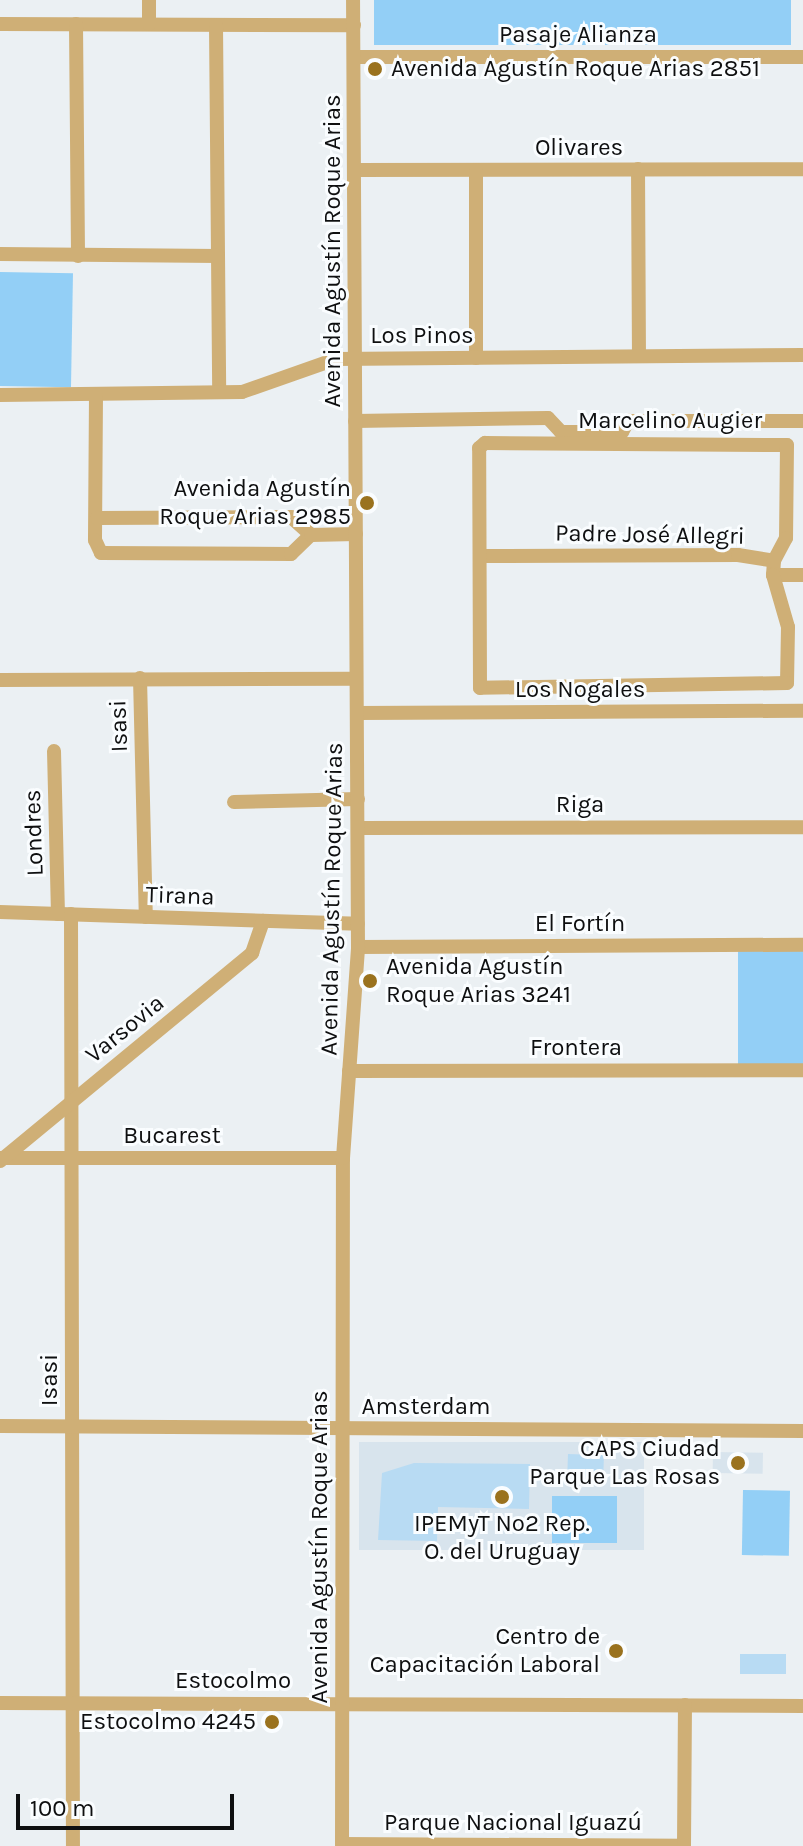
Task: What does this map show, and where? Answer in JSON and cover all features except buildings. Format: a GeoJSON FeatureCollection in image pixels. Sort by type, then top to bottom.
{"type":"FeatureCollection","features":[{"type":"Feature","properties":{"kind":"street"},"geometry":{"type":"LineString","coordinates":[[149,0],[149,24]]}},
{"type":"Feature","properties":{"kind":"street","name":"Avenida Agustín Roque Arias"},"geometry":{"type":"LineString","coordinates":[[342,1845],[343,1158],[358,947],[353,0]]}},
{"type":"Feature","properties":{"kind":"street"},"geometry":{"type":"LineString","coordinates":[[0,24],[354,25]]}},
{"type":"Feature","properties":{"kind":"street"},"geometry":{"type":"LineString","coordinates":[[76,24],[78,256]]}},
{"type":"Feature","properties":{"kind":"street"},"geometry":{"type":"LineString","coordinates":[[216,25],[219,392]]}},
{"type":"Feature","properties":{"kind":"street","name":"Pasaje Alianza"},"geometry":{"type":"LineString","coordinates":[[354,57],[803,57]]}},
{"type":"Feature","properties":{"kind":"street"},"geometry":{"type":"LineString","coordinates":[[638,169],[639,356]]}},
{"type":"Feature","properties":{"kind":"street","name":"Olivares"},"geometry":{"type":"LineString","coordinates":[[354,170],[803,169]]}},
{"type":"Feature","properties":{"kind":"street"},"geometry":{"type":"LineString","coordinates":[[476,170],[476,358]]}},
{"type":"Feature","properties":{"kind":"street"},"geometry":{"type":"LineString","coordinates":[[0,254],[218,256]]}},
{"type":"Feature","properties":{"kind":"street","name":"Los Pinos"},"geometry":{"type":"LineString","coordinates":[[0,395],[255,389],[321,363],[355,359],[803,355]]}},
{"type":"Feature","properties":{"kind":"street"},"geometry":{"type":"LineString","coordinates":[[96,395],[96,548],[109,556],[291,554],[311,535],[356,534]]}},
{"type":"Feature","properties":{"kind":"street"},"geometry":{"type":"LineString","coordinates":[[355,421],[548,418],[561,432],[622,432],[628,421],[803,421]]}},
{"type":"Feature","properties":{"kind":"street","name":"Marcelino Augier"},"geometry":{"type":"LineString","coordinates":[[480,556],[481,444],[787,445],[786,538],[773,568]]}},
{"type":"Feature","properties":{"kind":"street"},"geometry":{"type":"LineString","coordinates":[[97,518],[291,517],[311,535]]}},
{"type":"Feature","properties":{"kind":"street","name":"Padre José Allegri"},"geometry":{"type":"LineString","coordinates":[[480,556],[738,555],[803,575]]}},
{"type":"Feature","properties":{"kind":"street"},"geometry":{"type":"LineString","coordinates":[[480,556],[477,683],[484,690],[787,683],[788,627],[773,568]]}},
{"type":"Feature","properties":{"kind":"street","name":"Isasi"},"geometry":{"type":"LineString","coordinates":[[140,678],[146,917]]}},
{"type":"Feature","properties":{"kind":"street"},"geometry":{"type":"LineString","coordinates":[[0,680],[356,679]]}},
{"type":"Feature","properties":{"kind":"street","name":"Los Nogales"},"geometry":{"type":"LineString","coordinates":[[358,713],[803,711]]}},
{"type":"Feature","properties":{"kind":"street","name":"Londres"},"geometry":{"type":"LineString","coordinates":[[54,751],[65,914]]}},
{"type":"Feature","properties":{"kind":"street"},"geometry":{"type":"LineString","coordinates":[[234,802],[358,799]]}},
{"type":"Feature","properties":{"kind":"street","name":"Riga"},"geometry":{"type":"LineString","coordinates":[[358,828],[803,827]]}},
{"type":"Feature","properties":{"kind":"street","name":"Tirana"},"geometry":{"type":"LineString","coordinates":[[0,912],[358,924]]}},
{"type":"Feature","properties":{"kind":"street","name":"Isasi"},"geometry":{"type":"LineString","coordinates":[[65,914],[71,1102],[73,1846]]}},
{"type":"Feature","properties":{"kind":"street","name":"Varsovia"},"geometry":{"type":"LineString","coordinates":[[1,1159],[252,953],[263,921]]}},
{"type":"Feature","properties":{"kind":"street","name":"El Fortín"},"geometry":{"type":"LineString","coordinates":[[358,947],[803,945]]}},
{"type":"Feature","properties":{"kind":"street","name":"Frontera"},"geometry":{"type":"LineString","coordinates":[[349,1071],[803,1070]]}},
{"type":"Feature","properties":{"kind":"street","name":"Bucarest"},"geometry":{"type":"LineString","coordinates":[[1,1159],[343,1158]]}},
{"type":"Feature","properties":{"kind":"street","name":"Amsterdam"},"geometry":{"type":"LineString","coordinates":[[0,1426],[803,1431]]}},
{"type":"Feature","properties":{"kind":"street","name":"Estocolmo"},"geometry":{"type":"LineString","coordinates":[[0,1703],[803,1706]]}},
{"type":"Feature","properties":{"kind":"street"},"geometry":{"type":"LineString","coordinates":[[684,1846],[685,1705]]}},
{"type":"Feature","properties":{"kind":"street","name":"Parque Nacional Iguazú"},"geometry":{"type":"LineString","coordinates":[[342,1845],[684,1846]]}},
{"type":"Feature","properties":{"kind":"shaded area"},"geometry":{"type":"Polygon","coordinates":[[[374,0],[791,0],[791,45],[374,45],[374,0]]]}},
{"type":"Feature","properties":{"kind":"shaded area"},"geometry":{"type":"Polygon","coordinates":[[[0,272],[73,273],[71,387],[0,386],[0,272]]]}},
{"type":"Feature","properties":{"kind":"shaded area"},"geometry":{"type":"Polygon","coordinates":[[[738,951],[803,951],[803,1064],[738,1064],[738,951]]]}},
{"type":"Feature","properties":{"kind":"shaded area","name":"IPEMyT Nº2 Rep. O. del Uruguay"},"geometry":{"type":"Polygon","coordinates":[[[359,1442],[644,1442],[644,1550],[359,1550],[359,1442]]]}},
{"type":"Feature","properties":{"kind":"shaded area","name":"CAPS Ciudad Parque Las Rosas"},"geometry":{"type":"Polygon","coordinates":[[[713,1452],[763,1453],[763,1474],[713,1473],[713,1452]]]}},
{"type":"Feature","properties":{"kind":"shaded area"},"geometry":{"type":"Polygon","coordinates":[[[743,1490],[790,1491],[789,1556],[742,1555],[743,1490]]]}},
{"type":"Feature","properties":{"kind":"shaded area"},"geometry":{"type":"Polygon","coordinates":[[[552,1496],[617,1496],[617,1543],[552,1543],[552,1496]]]}},
{"type":"Feature","properties":{"kind":"place","name":"Avenida Agustín Roque Arias 2851"},"geometry":{"type":"Point","coordinates":[375,69]}},
{"type":"Feature","properties":{"kind":"place","name":"Avenida Agustín Roque Arias 2985"},"geometry":{"type":"Point","coordinates":[367,503]}},
{"type":"Feature","properties":{"kind":"place","name":"Avenida Agustín Roque Arias 3241"},"geometry":{"type":"Point","coordinates":[370,981]}},
{"type":"Feature","properties":{"kind":"place","name":"CAPS Ciudad Parque Las Rosas"},"geometry":{"type":"Point","coordinates":[738,1463]}},
{"type":"Feature","properties":{"kind":"place","name":"IPEMyT Nº2 Rep. O. del Uruguay"},"geometry":{"type":"Point","coordinates":[502,1497]}},
{"type":"Feature","properties":{"kind":"place","name":"Centro de Capacitación Laboral"},"geometry":{"type":"Point","coordinates":[616,1651]}},
{"type":"Feature","properties":{"kind":"place","name":"Estocolmo 4245"},"geometry":{"type":"Point","coordinates":[272,1722]}}]}
